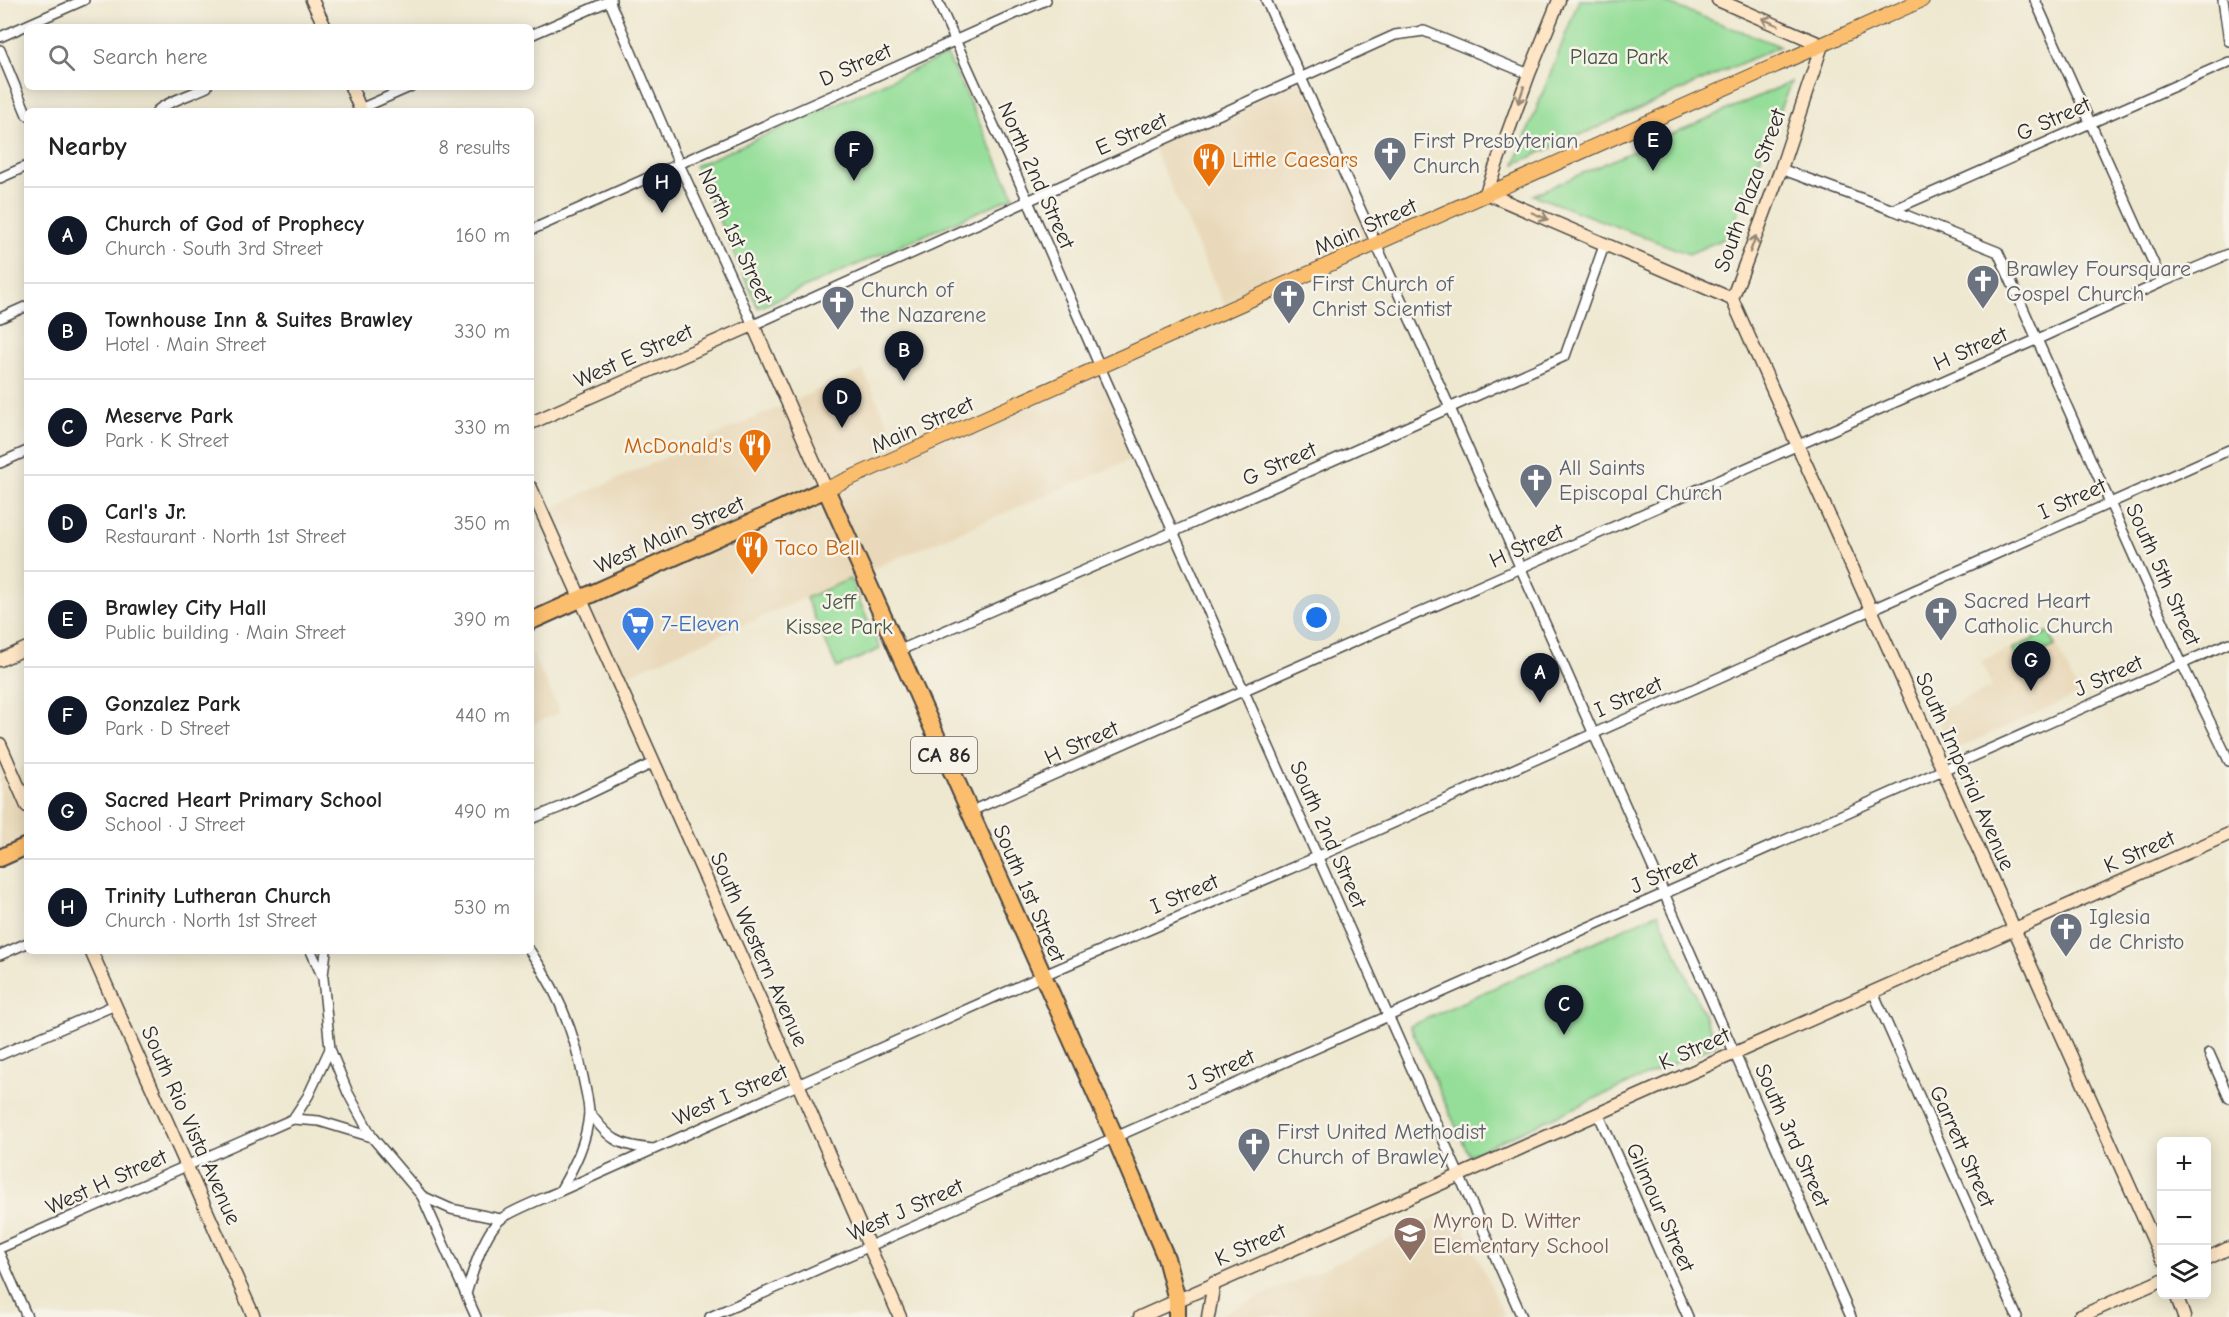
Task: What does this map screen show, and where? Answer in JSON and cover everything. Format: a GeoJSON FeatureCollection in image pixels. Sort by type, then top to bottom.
{"type":"FeatureCollection","features":[{"type":"Feature","properties":{"kind":"highway","name":"West Main Street"},"geometry":{"type":"LineString","coordinates":[[534,620],[826,489]]}},
{"type":"Feature","properties":{"kind":"highway","name":"South 1st Street"},"geometry":{"type":"LineString","coordinates":[[826,489],[1115,1137],[1166,1258],[1177,1300]]}},
{"type":"Feature","properties":{"kind":"highway"},"geometry":{"type":"LineString","coordinates":[[0,858],[24,847]]}},
{"type":"Feature","properties":{"kind":"highway","name":"CA 86"},"geometry":{"type":"LineString","coordinates":[[1177,1300],[1178,1317]]}},
{"type":"Feature","properties":{"kind":"main road","name":"Main Street"},"geometry":{"type":"LineString","coordinates":[[826,489],[1922,0]]}},
{"type":"Feature","properties":{"kind":"street"},"geometry":{"type":"LineString","coordinates":[[30,24],[84,0]]}},
{"type":"Feature","properties":{"kind":"street"},"geometry":{"type":"LineString","coordinates":[[312,0],[324,24]]}},
{"type":"Feature","properties":{"kind":"street"},"geometry":{"type":"LineString","coordinates":[[534,34],[610,0]]}},
{"type":"Feature","properties":{"kind":"street","name":"North 1st Street"},"geometry":{"type":"LineString","coordinates":[[610,0],[679,164],[826,489]]}},
{"type":"Feature","properties":{"kind":"street","name":"North 2nd Street"},"geometry":{"type":"LineString","coordinates":[[938,0],[1100,367]]}},
{"type":"Feature","properties":{"kind":"street","name":"D Street"},"geometry":{"type":"LineString","coordinates":[[534,229],[1046,0]]}},
{"type":"Feature","properties":{"kind":"street","name":"South 3rd Street"},"geometry":{"type":"LineString","coordinates":[[1266,0],[1450,408],[1851,1317]]}},
{"type":"Feature","properties":{"kind":"street"},"geometry":{"type":"LineString","coordinates":[[1718,0],[1822,45]]}},
{"type":"Feature","properties":{"kind":"street"},"geometry":{"type":"LineString","coordinates":[[2035,0],[2162,282]]}},
{"type":"Feature","properties":{"kind":"street"},"geometry":{"type":"LineString","coordinates":[[2223,0],[2229,41]]}},
{"type":"Feature","properties":{"kind":"street"},"geometry":{"type":"LineString","coordinates":[[1486,193],[1529,74],[1559,1]]}},
{"type":"Feature","properties":{"kind":"street"},"geometry":{"type":"LineString","coordinates":[[0,37],[24,26]]}},
{"type":"Feature","properties":{"kind":"street","name":"E Street"},"geometry":{"type":"LineString","coordinates":[[753,325],[1395,35],[1424,32],[1529,74]]}},
{"type":"Feature","properties":{"kind":"street","name":"South Plaza Street"},"geometry":{"type":"LineString","coordinates":[[1486,193],[1732,299],[1781,169],[1822,45]]}},
{"type":"Feature","properties":{"kind":"street"},"geometry":{"type":"LineString","coordinates":[[0,50],[24,108]]}},
{"type":"Feature","properties":{"kind":"street","name":"G Street"},"geometry":{"type":"LineString","coordinates":[[1893,210],[2229,62]]}},
{"type":"Feature","properties":{"kind":"street"},"geometry":{"type":"LineString","coordinates":[[160,108],[200,90]]}},
{"type":"Feature","properties":{"kind":"street"},"geometry":{"type":"LineString","coordinates":[[352,90],[360,108]]}},
{"type":"Feature","properties":{"kind":"street"},"geometry":{"type":"LineString","coordinates":[[365,108],[404,90]]}},
{"type":"Feature","properties":{"kind":"street"},"geometry":{"type":"LineString","coordinates":[[0,178],[24,167]]}},
{"type":"Feature","properties":{"kind":"street","name":"South 5th Street"},"geometry":{"type":"LineString","coordinates":[[1781,169],[1998,252],[2182,664],[2229,761]]}},
{"type":"Feature","properties":{"kind":"street","name":"G Street"},"geometry":{"type":"LineString","coordinates":[[898,651],[1173,532],[1565,356],[1605,243]]}},
{"type":"Feature","properties":{"kind":"street","name":"H Street"},"geometry":{"type":"LineString","coordinates":[[969,812],[2229,254]]}},
{"type":"Feature","properties":{"kind":"street","name":"South Imperial Avenue"},"geometry":{"type":"LineString","coordinates":[[1732,299],[2157,1248]]}},
{"type":"Feature","properties":{"kind":"street"},"geometry":{"type":"LineString","coordinates":[[0,318],[24,307]]}},
{"type":"Feature","properties":{"kind":"street","name":"West E Street"},"geometry":{"type":"LineString","coordinates":[[534,422],[753,325]]}},
{"type":"Feature","properties":{"kind":"street","name":"South 2nd Street"},"geometry":{"type":"LineString","coordinates":[[1100,367],[1522,1317]]}},
{"type":"Feature","properties":{"kind":"street","name":"I Street"},"geometry":{"type":"LineString","coordinates":[[1042,976],[1317,857],[2229,450]]}},
{"type":"Feature","properties":{"kind":"street"},"geometry":{"type":"LineString","coordinates":[[0,463],[24,452]]}},
{"type":"Feature","properties":{"kind":"street","name":"South Western Avenue"},"geometry":{"type":"LineString","coordinates":[[534,495],[900,1317]]}},
{"type":"Feature","properties":{"kind":"street","name":"J Street"},"geometry":{"type":"LineString","coordinates":[[1115,1137],[2229,643]]}},
{"type":"Feature","properties":{"kind":"street"},"geometry":{"type":"LineString","coordinates":[[0,660],[24,649]]}},
{"type":"Feature","properties":{"kind":"street"},"geometry":{"type":"LineString","coordinates":[[0,744],[24,799]]}},
{"type":"Feature","properties":{"kind":"street"},"geometry":{"type":"LineString","coordinates":[[534,818],[653,763]]}},
{"type":"Feature","properties":{"kind":"street","name":"K Street"},"geometry":{"type":"LineString","coordinates":[[1140,1317],[2229,834]]}},
{"type":"Feature","properties":{"kind":"street"},"geometry":{"type":"LineString","coordinates":[[0,956],[24,944]]}},
{"type":"Feature","properties":{"kind":"street","name":"South Rio Vista Avenue"},"geometry":{"type":"LineString","coordinates":[[92,954],[255,1317]]}},
{"type":"Feature","properties":{"kind":"street"},"geometry":{"type":"LineString","coordinates":[[312,954],[323,978]]}},
{"type":"Feature","properties":{"kind":"street"},"geometry":{"type":"LineString","coordinates":[[326,954],[323,978],[330,1049],[348,1093],[372,1137],[422,1196],[476,1317]]}},
{"type":"Feature","properties":{"kind":"street"},"geometry":{"type":"LineString","coordinates":[[532,954],[560,1000],[575,1041],[589,1112],[585,1137],[574,1167],[560,1191]]}},
{"type":"Feature","properties":{"kind":"street","name":"West I Street"},"geometry":{"type":"LineString","coordinates":[[500,1220],[560,1191],[1042,976]]}},
{"type":"Feature","properties":{"kind":"street","name":"Garrett Street"},"geometry":{"type":"LineString","coordinates":[[1873,992],[2017,1317]]}},
{"type":"Feature","properties":{"kind":"street"},"geometry":{"type":"LineString","coordinates":[[0,1055],[115,1005]]}},
{"type":"Feature","properties":{"kind":"street"},"geometry":{"type":"LineString","coordinates":[[293,1119],[308,1096],[330,1049]]}},
{"type":"Feature","properties":{"kind":"street"},"geometry":{"type":"LineString","coordinates":[[2209,1053],[2229,1098]]}},
{"type":"Feature","properties":{"kind":"street"},"geometry":{"type":"LineString","coordinates":[[589,1112],[605,1134],[630,1147],[654,1149]]}},
{"type":"Feature","properties":{"kind":"street","name":"Gilmour Street"},"geometry":{"type":"LineString","coordinates":[[1598,1113],[1688,1317]]}},
{"type":"Feature","properties":{"kind":"street","name":"West H Street"},"geometry":{"type":"LineString","coordinates":[[0,1248],[293,1119],[319,1121],[372,1137]]}},
{"type":"Feature","properties":{"kind":"street","name":"West J Street"},"geometry":{"type":"LineString","coordinates":[[710,1317],[1115,1137]]}},
{"type":"Feature","properties":{"kind":"street"},"geometry":{"type":"LineString","coordinates":[[422,1196],[451,1209],[500,1220],[486,1240],[474,1266],[466,1294]]}},
{"type":"Feature","properties":{"kind":"street"},"geometry":{"type":"LineString","coordinates":[[2211,1257],[2229,1248]]}},
{"type":"Feature","properties":{"kind":"street"},"geometry":{"type":"LineString","coordinates":[[0,1255],[27,1317]]}},
{"type":"Feature","properties":{"kind":"street"},"geometry":{"type":"LineString","coordinates":[[2079,1317],[2157,1282]]}},
{"type":"Feature","properties":{"kind":"street"},"geometry":{"type":"LineString","coordinates":[[1208,1317],[1214,1283]]}},
{"type":"Feature","properties":{"kind":"street"},"geometry":{"type":"LineString","coordinates":[[2178,1299],[2184,1317]]}},
{"type":"Feature","properties":{"kind":"street","name":"South 1st Street"},"geometry":{"type":"LineString","coordinates":[[1177,1300],[1187,1317]]}},
{"type":"Feature","properties":{"kind":"shaded area"},"geometry":{"type":"Polygon","coordinates":[[[1302,78],[1376,244],[1227,311],[1152,145],[1302,78]]]}},
{"type":"Feature","properties":{"kind":"shaded area"},"geometry":{"type":"Polygon","coordinates":[[[1100,367],[1139,456],[616,680],[580,599],[534,620],[534,516],[863,370],[903,455],[1100,367]]]}},
{"type":"Feature","properties":{"kind":"shaded area"},"geometry":{"type":"Polygon","coordinates":[[[2050,630],[2079,694],[1952,751],[1935,713],[1992,687],[1981,661],[2050,630]]]}},
{"type":"Feature","properties":{"kind":"shaded area"},"geometry":{"type":"Polygon","coordinates":[[[534,657],[560,712],[534,724],[534,657]]]}},
{"type":"Feature","properties":{"kind":"shaded area"},"geometry":{"type":"Polygon","coordinates":[[[0,745],[13,773],[24,768],[24,848],[0,859],[0,745]]]}},
{"type":"Feature","properties":{"kind":"shaded area","name":"Myron D. Witter Elementary School"},"geometry":{"type":"Polygon","coordinates":[[[1456,1209],[1505,1317],[1220,1317],[1222,1314],[1456,1209]]]}},
{"type":"Feature","properties":{"kind":"green space","name":"Plaza Park"},"geometry":{"type":"Polygon","coordinates":[[[1579,0],[1658,0],[1780,46],[1515,164],[1579,0]]]}},
{"type":"Feature","properties":{"kind":"green space"},"geometry":{"type":"Polygon","coordinates":[[[947,55],[1014,196],[758,308],[695,166],[947,55]]]}},
{"type":"Feature","properties":{"kind":"green space","name":"Plaza Park"},"geometry":{"type":"Polygon","coordinates":[[[1791,82],[1728,237],[1689,254],[1533,195],[1791,82]]]}},
{"type":"Feature","properties":{"kind":"green space","name":"Jeff Kissee Park"},"geometry":{"type":"Polygon","coordinates":[[[850,579],[880,649],[837,668],[806,598],[850,579]]]}},
{"type":"Feature","properties":{"kind":"green space"},"geometry":{"type":"Polygon","coordinates":[[[2049,632],[2055,646],[2018,662],[2012,649],[2049,632]]]}},
{"type":"Feature","properties":{"kind":"green space"},"geometry":{"type":"Polygon","coordinates":[[[1658,913],[1717,1044],[1469,1155],[1410,1026],[1658,913]]]}},
{"type":"Feature","properties":{"kind":"place","name":"Brawley City Hall"},"geometry":{"type":"Point","coordinates":[1653,171]}},
{"type":"Feature","properties":{"kind":"place","name":"Gonzalez Park"},"geometry":{"type":"Point","coordinates":[854,181]}},
{"type":"Feature","properties":{"kind":"place","name":"First Presbyterian Church"},"geometry":{"type":"Point","coordinates":[1390,182]}},
{"type":"Feature","properties":{"kind":"place","name":"Little Caesars"},"geometry":{"type":"Point","coordinates":[1209,188]}},
{"type":"Feature","properties":{"kind":"place","name":"Trinity Lutheran Church"},"geometry":{"type":"Point","coordinates":[662,213]}},
{"type":"Feature","properties":{"kind":"place","name":"Brawley Foursquare Gospel Church"},"geometry":{"type":"Point","coordinates":[1983,310]}},
{"type":"Feature","properties":{"kind":"place","name":"First Church of Christ Scientist"},"geometry":{"type":"Point","coordinates":[1289,325]}},
{"type":"Feature","properties":{"kind":"place","name":"Church of the Nazarene"},"geometry":{"type":"Point","coordinates":[838,331]}},
{"type":"Feature","properties":{"kind":"place","name":"Townhouse Inn & Suites Brawley"},"geometry":{"type":"Point","coordinates":[904,381]}},
{"type":"Feature","properties":{"kind":"place","name":"Carl's Jr."},"geometry":{"type":"Point","coordinates":[842,428]}},
{"type":"Feature","properties":{"kind":"place","name":"McDonald's"},"geometry":{"type":"Point","coordinates":[755,474]}},
{"type":"Feature","properties":{"kind":"place","name":"All Saints Episcopal Church"},"geometry":{"type":"Point","coordinates":[1536,509]}},
{"type":"Feature","properties":{"kind":"place","name":"Taco Bell"},"geometry":{"type":"Point","coordinates":[752,576]}},
{"type":"Feature","properties":{"kind":"place","name":"Sacred Heart Catholic Church"},"geometry":{"type":"Point","coordinates":[1941,642]}},
{"type":"Feature","properties":{"kind":"place","name":"7-Eleven"},"geometry":{"type":"Point","coordinates":[638,652]}},
{"type":"Feature","properties":{"kind":"place","name":"Sacred Heart Primary School"},"geometry":{"type":"Point","coordinates":[2031,691]}},
{"type":"Feature","properties":{"kind":"place","name":"Church of God of Prophecy"},"geometry":{"type":"Point","coordinates":[1540,703]}},
{"type":"Feature","properties":{"kind":"place","name":"Iglesia de Christo"},"geometry":{"type":"Point","coordinates":[2066,958]}},
{"type":"Feature","properties":{"kind":"place","name":"Meserve Park"},"geometry":{"type":"Point","coordinates":[1564,1035]}},
{"type":"Feature","properties":{"kind":"place","name":"First United Methodist Church of Brawley"},"geometry":{"type":"Point","coordinates":[1254,1173]}},
{"type":"Feature","properties":{"kind":"place","name":"Myron D. Witter Elementary School"},"geometry":{"type":"Point","coordinates":[1410,1262]}}]}
